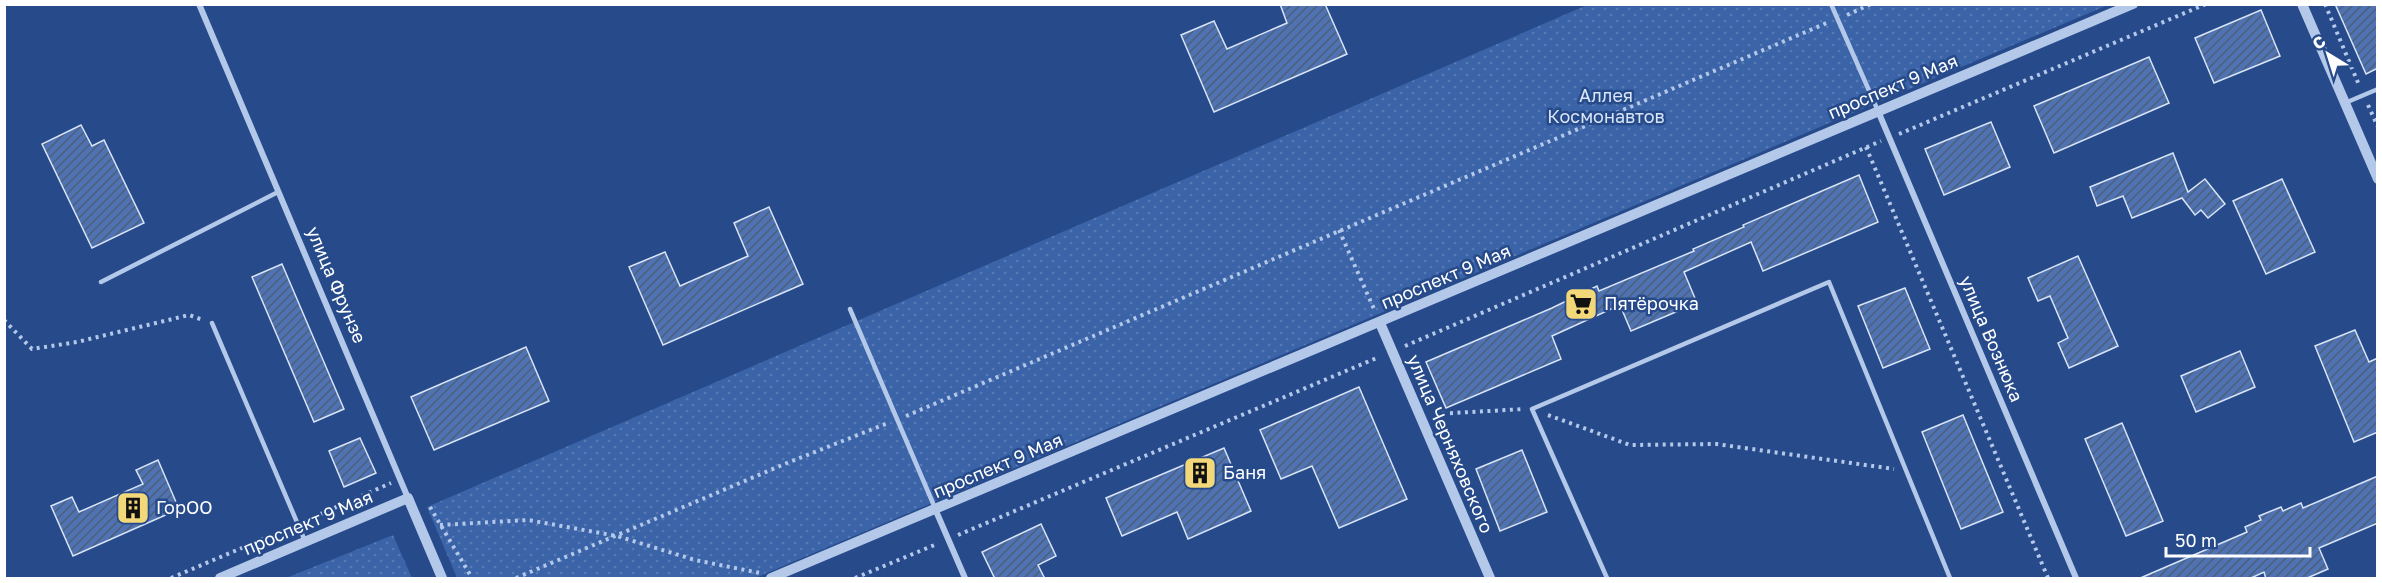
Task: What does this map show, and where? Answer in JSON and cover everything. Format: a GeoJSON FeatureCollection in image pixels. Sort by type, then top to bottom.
{"type":"FeatureCollection","features":[{"type":"Feature","properties":{"kind":"street","name":"улица Фрунзе"},"geometry":{"type":"LineString","coordinates":[[199,4],[442,579]]}},
{"type":"Feature","properties":{"kind":"street","name":"проспект 9 Мая"},"geometry":{"type":"LineString","coordinates":[[773,578],[2133,4]]}},
{"type":"Feature","properties":{"kind":"street"},"geometry":{"type":"LineString","coordinates":[[2302,4],[2378,179]]}},
{"type":"Feature","properties":{"kind":"street","name":"улица Вознюка"},"geometry":{"type":"LineString","coordinates":[[1878,111],[2076,579]]}},
{"type":"Feature","properties":{"kind":"street","name":"улица Черняховского"},"geometry":{"type":"LineString","coordinates":[[1380,323],[1490,579]]}},
{"type":"Feature","properties":{"kind":"street","name":"проспект 9 Мая"},"geometry":{"type":"LineString","coordinates":[[220,579],[408,498]]}},
{"type":"Feature","properties":{"kind":"street"},"geometry":{"type":"LineString","coordinates":[[936,510],[965,579]]}},
{"type":"Feature","properties":{"kind":"lane"},"geometry":{"type":"LineString","coordinates":[[1832,4],[1878,111]]}},
{"type":"Feature","properties":{"kind":"lane"},"geometry":{"type":"LineString","coordinates":[[2344,103],[2378,89]]}},
{"type":"Feature","properties":{"kind":"lane"},"geometry":{"type":"LineString","coordinates":[[101,282],[278,192]]}},
{"type":"Feature","properties":{"kind":"lane"},"geometry":{"type":"LineString","coordinates":[[1607,579],[1532,409],[1829,282],[1950,579]]}},
{"type":"Feature","properties":{"kind":"lane"},"geometry":{"type":"LineString","coordinates":[[850,309],[936,510]]}},
{"type":"Feature","properties":{"kind":"lane"},"geometry":{"type":"LineString","coordinates":[[212,323],[306,542]]}},
{"type":"Feature","properties":{"kind":"path"},"geometry":{"type":"LineString","coordinates":[[516,579],[787,463],[898,420],[1871,4]]}},
{"type":"Feature","properties":{"kind":"path"},"geometry":{"type":"LineString","coordinates":[[855,579],[1393,352],[1866,147],[2206,4]]}},
{"type":"Feature","properties":{"kind":"path"},"geometry":{"type":"LineString","coordinates":[[2325,4],[2378,127]]}},
{"type":"Feature","properties":{"kind":"path"},"geometry":{"type":"LineString","coordinates":[[1866,147],[2048,579]]}},
{"type":"Feature","properties":{"kind":"path"},"geometry":{"type":"LineString","coordinates":[[1339,230],[1380,323]]}},
{"type":"Feature","properties":{"kind":"path"},"geometry":{"type":"LineString","coordinates":[[4,320],[32,349],[77,342],[189,315],[212,323]]}},
{"type":"Feature","properties":{"kind":"path"},"geometry":{"type":"LineString","coordinates":[[1420,415],[1532,409],[1630,445],[1716,444],[1906,471]]}},
{"type":"Feature","properties":{"kind":"path"},"geometry":{"type":"LineString","coordinates":[[428,505],[472,579]]}},
{"type":"Feature","properties":{"kind":"path"},"geometry":{"type":"LineString","coordinates":[[440,525],[528,520],[617,536],[695,560],[773,578]]}},
{"type":"Feature","properties":{"kind":"green space","name":"Аллея Космонавтов"},"geometry":{"type":"Polygon","coordinates":[[[1587,5],[2108,5],[755,578],[457,578],[427,507],[1587,5]]]}},
{"type":"Feature","properties":{"kind":"green space"},"geometry":{"type":"Polygon","coordinates":[[[393,535],[412,578],[286,578],[393,535]]]}},
{"type":"Feature","properties":{"kind":"building"},"geometry":{"type":"Polygon","coordinates":[[[1280,4],[1325,4],[1347,54],[1214,112],[1181,35],[1214,21],[1227,49],[1287,23],[1280,4]]]}},
{"type":"Feature","properties":{"kind":"building"},"geometry":{"type":"Polygon","coordinates":[[[2335,4],[2378,4],[2378,68],[2366,74],[2335,4]]]}},
{"type":"Feature","properties":{"kind":"building"},"geometry":{"type":"Polygon","coordinates":[[[2261,10],[2280,56],[2214,83],[2195,38],[2261,10]]]}},
{"type":"Feature","properties":{"kind":"building"},"geometry":{"type":"Polygon","coordinates":[[[2149,57],[2169,103],[2054,153],[2034,106],[2149,57]]]}},
{"type":"Feature","properties":{"kind":"building"},"geometry":{"type":"Polygon","coordinates":[[[1991,122],[2010,167],[1944,195],[1925,149],[1991,122]]]}},
{"type":"Feature","properties":{"kind":"building"},"geometry":{"type":"Polygon","coordinates":[[[81,125],[92,146],[104,140],[144,223],[92,248],[42,144],[81,125]]]}},
{"type":"Feature","properties":{"kind":"building"},"geometry":{"type":"Polygon","coordinates":[[[2173,153],[2188,192],[2205,179],[2225,204],[2208,218],[2201,210],[2195,215],[2182,198],[2132,218],[2123,196],[2097,206],[2090,187],[2173,153]]]}},
{"type":"Feature","properties":{"kind":"building"},"geometry":{"type":"Polygon","coordinates":[[[1859,175],[1878,222],[1763,271],[1751,242],[1684,272],[1697,303],[1631,331],[1620,305],[1552,336],[1561,359],[1446,408],[1426,362],[1552,308],[1597,286],[1599,291],[1694,251],[1693,249],[1744,227],[1743,225],[1859,175]]]}},
{"type":"Feature","properties":{"kind":"building"},"geometry":{"type":"Polygon","coordinates":[[[2282,179],[2315,252],[2266,274],[2233,201],[2282,179]]]}},
{"type":"Feature","properties":{"kind":"building"},"geometry":{"type":"Polygon","coordinates":[[[769,207],[803,284],[663,345],[629,267],[665,252],[680,286],[748,256],[734,223],[769,207]]]}},
{"type":"Feature","properties":{"kind":"building"},"geometry":{"type":"Polygon","coordinates":[[[2078,256],[2118,346],[2069,368],[2058,343],[2068,338],[2050,296],[2038,301],[2028,278],[2078,256]]]}},
{"type":"Feature","properties":{"kind":"building"},"geometry":{"type":"Polygon","coordinates":[[[282,264],[344,409],[314,422],[252,277],[282,264]]]}},
{"type":"Feature","properties":{"kind":"building"},"geometry":{"type":"Polygon","coordinates":[[[1905,288],[1930,349],[1883,368],[1858,306],[1905,288]]]}},
{"type":"Feature","properties":{"kind":"building"},"geometry":{"type":"Polygon","coordinates":[[[2355,330],[2369,362],[2378,358],[2378,432],[2354,442],[2315,346],[2355,330]]]}},
{"type":"Feature","properties":{"kind":"building"},"geometry":{"type":"Polygon","coordinates":[[[526,347],[549,401],[434,450],[411,397],[526,347]]]}},
{"type":"Feature","properties":{"kind":"building"},"geometry":{"type":"Polygon","coordinates":[[[2240,351],[2255,387],[2196,412],[2181,376],[2240,351]]]}},
{"type":"Feature","properties":{"kind":"building"},"geometry":{"type":"Polygon","coordinates":[[[1359,387],[1407,499],[1339,528],[1312,466],[1281,479],[1260,430],[1359,387]]]}},
{"type":"Feature","properties":{"kind":"building"},"geometry":{"type":"Polygon","coordinates":[[[1963,415],[2003,512],[1961,529],[1922,432],[1963,415]]]}},
{"type":"Feature","properties":{"kind":"building"},"geometry":{"type":"Polygon","coordinates":[[[2122,423],[2163,521],[2126,536],[2085,439],[2122,423]]]}},
{"type":"Feature","properties":{"kind":"building"},"geometry":{"type":"Polygon","coordinates":[[[360,438],[376,473],[344,487],[329,451],[360,438]]]}},
{"type":"Feature","properties":{"kind":"building","name":"Баня"},"geometry":{"type":"Polygon","coordinates":[[[1224,448],[1251,511],[1188,539],[1177,512],[1122,536],[1106,498],[1224,448]]]}},
{"type":"Feature","properties":{"kind":"building"},"geometry":{"type":"Polygon","coordinates":[[[1522,450],[1547,512],[1500,531],[1476,469],[1522,450]]]}},
{"type":"Feature","properties":{"kind":"building","name":"ГорОО"},"geometry":{"type":"Polygon","coordinates":[[[158,460],[179,509],[73,556],[51,506],[72,497],[79,512],[143,484],[136,470],[158,460]]]}},
{"type":"Feature","properties":{"kind":"building"},"geometry":{"type":"Polygon","coordinates":[[[2378,476],[2378,523],[2319,548],[2328,569],[2305,579],[2266,579],[2264,572],[2249,579],[2138,579],[2247,532],[2245,527],[2261,520],[2259,516],[2281,507],[2283,511],[2301,503],[2303,508],[2378,476]]]}},
{"type":"Feature","properties":{"kind":"building"},"geometry":{"type":"Polygon","coordinates":[[[1041,524],[1056,556],[1038,565],[1045,579],[995,579],[982,552],[1041,524]]]}},
{"type":"Feature","properties":{"kind":"place","name":"Пятёрочка"},"geometry":{"type":"Point","coordinates":[1581,304]}},
{"type":"Feature","properties":{"kind":"place","name":"Баня"},"geometry":{"type":"Point","coordinates":[1200,473]}},
{"type":"Feature","properties":{"kind":"place","name":"ГорОО"},"geometry":{"type":"Point","coordinates":[133,508]}}]}
